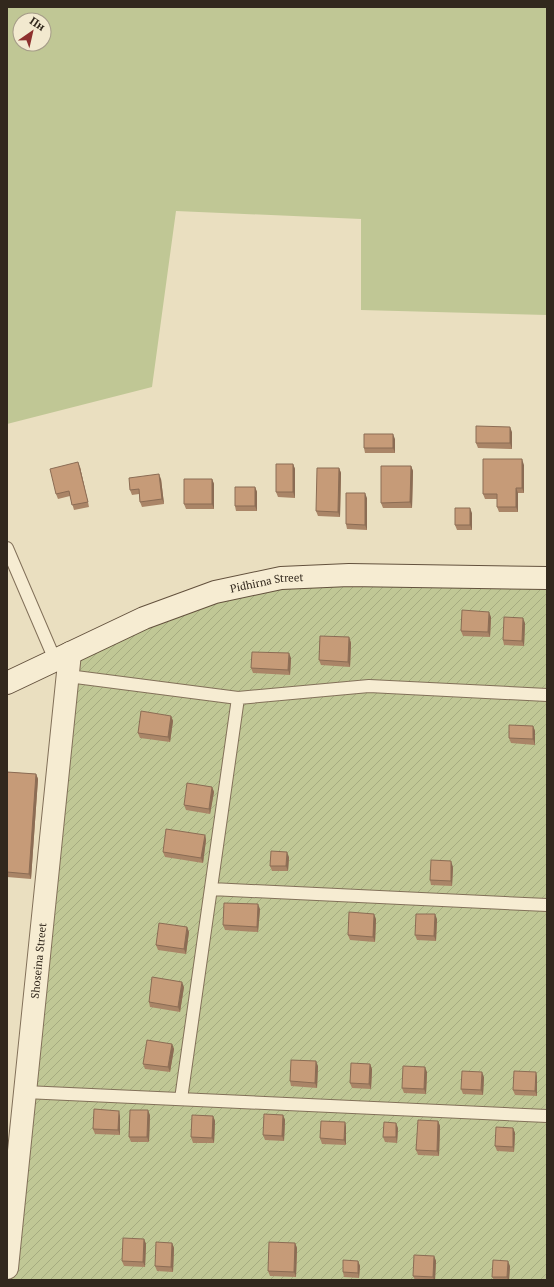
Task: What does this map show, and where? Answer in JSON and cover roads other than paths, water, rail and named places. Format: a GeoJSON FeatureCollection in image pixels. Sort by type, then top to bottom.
{"type":"FeatureCollection","features":[{"type":"Feature","properties":{"kind":"street","name":"Pidhirna Street"},"geometry":{"type":"LineString","coordinates":[[7,683],[64,663],[144,618],[216,592],[281,578],[349,575],[547,578]]}},
{"type":"Feature","properties":{"kind":"street","name":"Shoseina Street"},"geometry":{"type":"LineString","coordinates":[[7,1268],[25,1092],[64,663]]}},
{"type":"Feature","properties":{"kind":"lane"},"geometry":{"type":"LineString","coordinates":[[7,548],[64,663],[238,698],[369,686],[547,695]]}},
{"type":"Feature","properties":{"kind":"lane"},"geometry":{"type":"LineString","coordinates":[[181,1099],[238,698]]}},
{"type":"Feature","properties":{"kind":"lane"},"geometry":{"type":"LineString","coordinates":[[211,889],[547,905]]}},
{"type":"Feature","properties":{"kind":"lane"},"geometry":{"type":"LineString","coordinates":[[25,1092],[547,1116]]}}]}
